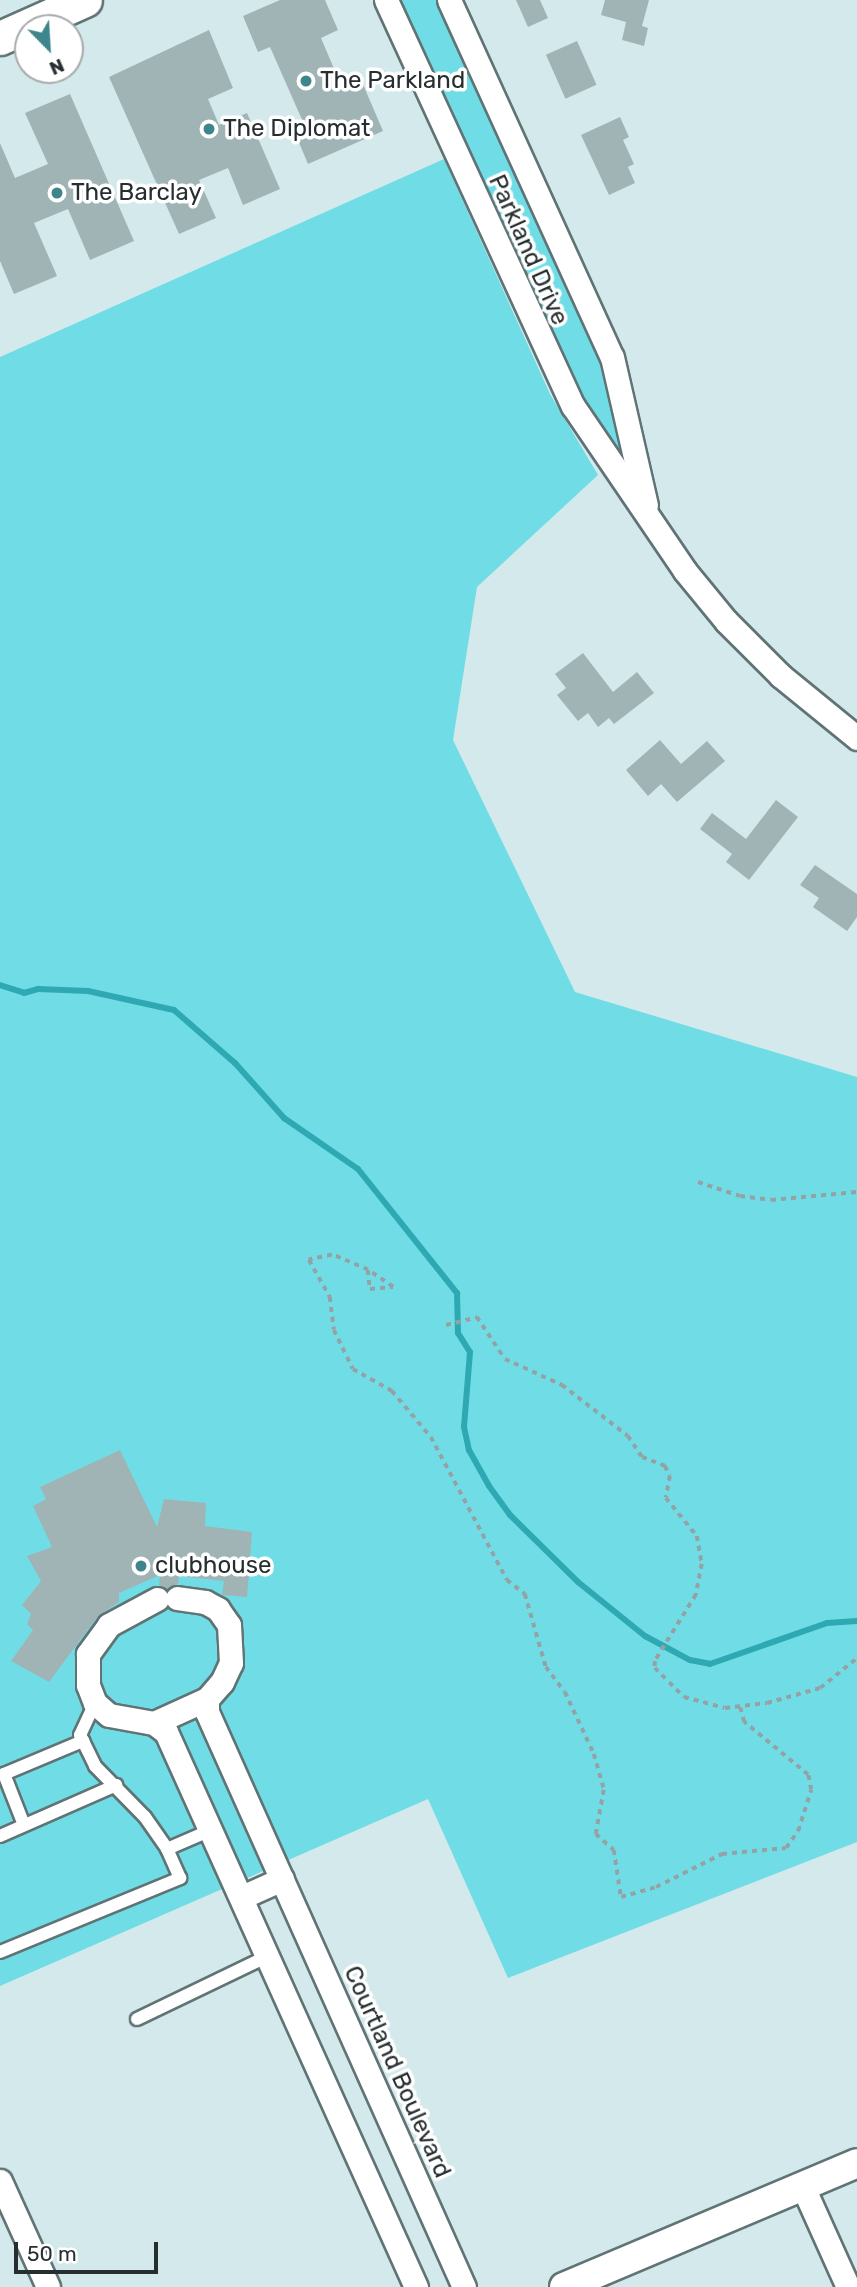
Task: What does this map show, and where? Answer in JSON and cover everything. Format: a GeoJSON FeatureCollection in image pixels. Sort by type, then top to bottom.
{"type":"FeatureCollection","features":[{"type":"Feature","properties":{"kind":"main road"},"geometry":{"type":"LineString","coordinates":[[0,38],[85,0]]}},
{"type":"Feature","properties":{"kind":"street","name":"Parkland Drive"},"geometry":{"type":"LineString","coordinates":[[386,0],[555,373],[606,458],[647,508],[685,571],[726,621],[781,676],[857,738]]}},
{"type":"Feature","properties":{"kind":"street","name":"Parkland Drive"},"geometry":{"type":"LineString","coordinates":[[449,0],[612,357],[647,508]]}},
{"type":"Feature","properties":{"kind":"street"},"geometry":{"type":"LineString","coordinates":[[154,1723],[207,1699],[231,1663],[229,1625],[218,1609],[205,1602],[167,1598],[132,1610],[97,1639],[85,1672],[95,1703],[109,1715],[154,1723],[166,1732],[416,2287]]}},
{"type":"Feature","properties":{"kind":"street","name":"Courtland Boulevard"},"geometry":{"type":"LineString","coordinates":[[207,1699],[208,1712],[464,2287]]}},
{"type":"Feature","properties":{"kind":"street"},"geometry":{"type":"LineString","coordinates":[[242,1897],[282,1879]]}},
{"type":"Feature","properties":{"kind":"street"},"geometry":{"type":"LineString","coordinates":[[564,2287],[857,2163]]}},
{"type":"Feature","properties":{"kind":"street"},"geometry":{"type":"LineString","coordinates":[[0,2181],[48,2287]]}},
{"type":"Feature","properties":{"kind":"street"},"geometry":{"type":"LineString","coordinates":[[803,2186],[848,2287]]}},
{"type":"Feature","properties":{"kind":"lane"},"geometry":{"type":"LineString","coordinates":[[0,1952],[180,1878],[167,1849],[116,1785],[96,1766],[80,1735],[95,1703]]}},
{"type":"Feature","properties":{"kind":"lane"},"geometry":{"type":"LineString","coordinates":[[24,1825],[4,1774],[83,1741]]}},
{"type":"Feature","properties":{"kind":"lane"},"geometry":{"type":"LineString","coordinates":[[0,1836],[116,1785]]}},
{"type":"Feature","properties":{"kind":"lane"},"geometry":{"type":"LineString","coordinates":[[167,1849],[211,1830]]}},
{"type":"Feature","properties":{"kind":"lane"},"geometry":{"type":"LineString","coordinates":[[137,2019],[268,1956]]}},
{"type":"Feature","properties":{"kind":"path"},"geometry":{"type":"LineString","coordinates":[[698,1182],[740,1196],[771,1200],[857,1192]]}},
{"type":"Feature","properties":{"kind":"path"},"geometry":{"type":"LineString","coordinates":[[368,1270],[370,1289],[393,1287],[368,1270],[332,1255],[309,1260],[330,1297],[334,1330],[354,1369],[392,1391],[431,1437],[507,1580],[525,1594],[546,1667],[565,1692],[594,1754],[604,1790],[594,1826],[596,1834],[614,1850],[621,1897],[656,1887],[722,1854],[786,1848],[798,1831],[811,1790],[807,1775],[744,1722],[740,1709]]}},
{"type":"Feature","properties":{"kind":"path"},"geometry":{"type":"LineString","coordinates":[[446,1325],[477,1317],[505,1359],[562,1385],[628,1436],[642,1457],[665,1466],[670,1476],[666,1498],[697,1536],[702,1564],[696,1595],[657,1657],[655,1668],[684,1696],[740,1709],[820,1688],[857,1658]]}},
{"type":"Feature","properties":{"kind":"shaded area"},"geometry":{"type":"Polygon","coordinates":[[[386,0],[449,0],[612,357],[647,508],[606,458],[386,0]]]}},
{"type":"Feature","properties":{"kind":"shaded area"},"geometry":{"type":"Polygon","coordinates":[[[444,159],[550,394],[598,475],[477,587],[453,740],[575,992],[857,1077],[857,1842],[508,1978],[428,1799],[0,1986],[0,357],[444,159]]]}},
{"type":"Feature","properties":{"kind":"building","name":"The Parkland"},"geometry":{"type":"Polygon","coordinates":[[[280,0],[325,0],[338,30],[321,38],[343,90],[362,82],[383,131],[308,164],[292,126],[303,122],[270,47],[258,52],[243,16],[280,0]]]}},
{"type":"Feature","properties":{"kind":"building"},"geometry":{"type":"Polygon","coordinates":[[[516,0],[540,0],[548,18],[528,27],[516,0]]]}},
{"type":"Feature","properties":{"kind":"building"},"geometry":{"type":"Polygon","coordinates":[[[605,0],[649,0],[642,26],[648,28],[644,46],[622,40],[626,22],[601,15],[605,0]]]}},
{"type":"Feature","properties":{"kind":"building","name":"The Diplomat"},"geometry":{"type":"Polygon","coordinates":[[[209,30],[233,88],[208,99],[219,125],[247,113],[280,189],[243,205],[228,168],[199,180],[216,218],[179,234],[109,77],[209,30]]]}},
{"type":"Feature","properties":{"kind":"building"},"geometry":{"type":"Polygon","coordinates":[[[577,41],[597,85],[565,99],[546,55],[577,41]]]}},
{"type":"Feature","properties":{"kind":"building","name":"The Barclay"},"geometry":{"type":"Polygon","coordinates":[[[70,94],[134,241],[90,260],[68,209],[34,223],[57,276],[14,294],[0,261],[0,143],[15,178],[48,164],[25,113],[70,94]]]}},
{"type":"Feature","properties":{"kind":"building"},"geometry":{"type":"Polygon","coordinates":[[[620,117],[629,137],[623,140],[634,164],[628,167],[635,183],[609,195],[581,135],[620,117]]]}},
{"type":"Feature","properties":{"kind":"building"},"geometry":{"type":"Polygon","coordinates":[[[583,653],[613,692],[637,672],[654,693],[614,724],[609,718],[598,727],[588,713],[578,721],[557,695],[566,688],[555,674],[583,653]]]}},
{"type":"Feature","properties":{"kind":"building"},"geometry":{"type":"Polygon","coordinates":[[[660,740],[681,764],[707,741],[725,761],[677,802],[661,784],[648,796],[626,770],[660,740]]]}},
{"type":"Feature","properties":{"kind":"building"},"geometry":{"type":"Polygon","coordinates":[[[776,800],[798,817],[749,880],[726,862],[732,854],[700,829],[712,813],[746,839],[776,800]]]}},
{"type":"Feature","properties":{"kind":"building"},"geometry":{"type":"Polygon","coordinates":[[[815,865],[857,894],[857,917],[847,931],[813,907],[819,898],[800,885],[815,865]]]}},
{"type":"Feature","properties":{"kind":"building","name":"clubhouse"},"geometry":{"type":"Polygon","coordinates":[[[120,1450],[157,1527],[164,1499],[206,1503],[205,1526],[252,1532],[247,1597],[222,1595],[224,1581],[179,1576],[178,1584],[166,1589],[159,1585],[160,1575],[119,1593],[119,1602],[98,1616],[49,1682],[11,1661],[33,1630],[27,1624],[31,1614],[22,1605],[41,1581],[27,1556],[52,1547],[33,1506],[46,1499],[40,1487],[120,1450]]]}},
{"type":"Feature","properties":{"kind":"waterway"},"geometry":{"type":"LineString","coordinates":[[0,985],[24,993],[38,989],[88,991],[174,1010],[235,1063],[284,1118],[358,1169],[457,1293],[458,1333],[470,1352],[464,1427],[469,1450],[489,1486],[510,1515],[578,1582],[645,1636],[690,1660],[710,1664],[827,1623],[857,1621]]}},
{"type":"Feature","properties":{"kind":"place","name":"The Parkland"},"geometry":{"type":"Point","coordinates":[306,81]}},
{"type":"Feature","properties":{"kind":"place","name":"The Diplomat"},"geometry":{"type":"Point","coordinates":[209,129]}},
{"type":"Feature","properties":{"kind":"place","name":"The Barclay"},"geometry":{"type":"Point","coordinates":[57,193]}},
{"type":"Feature","properties":{"kind":"place","name":"clubhouse"},"geometry":{"type":"Point","coordinates":[141,1566]}}]}
